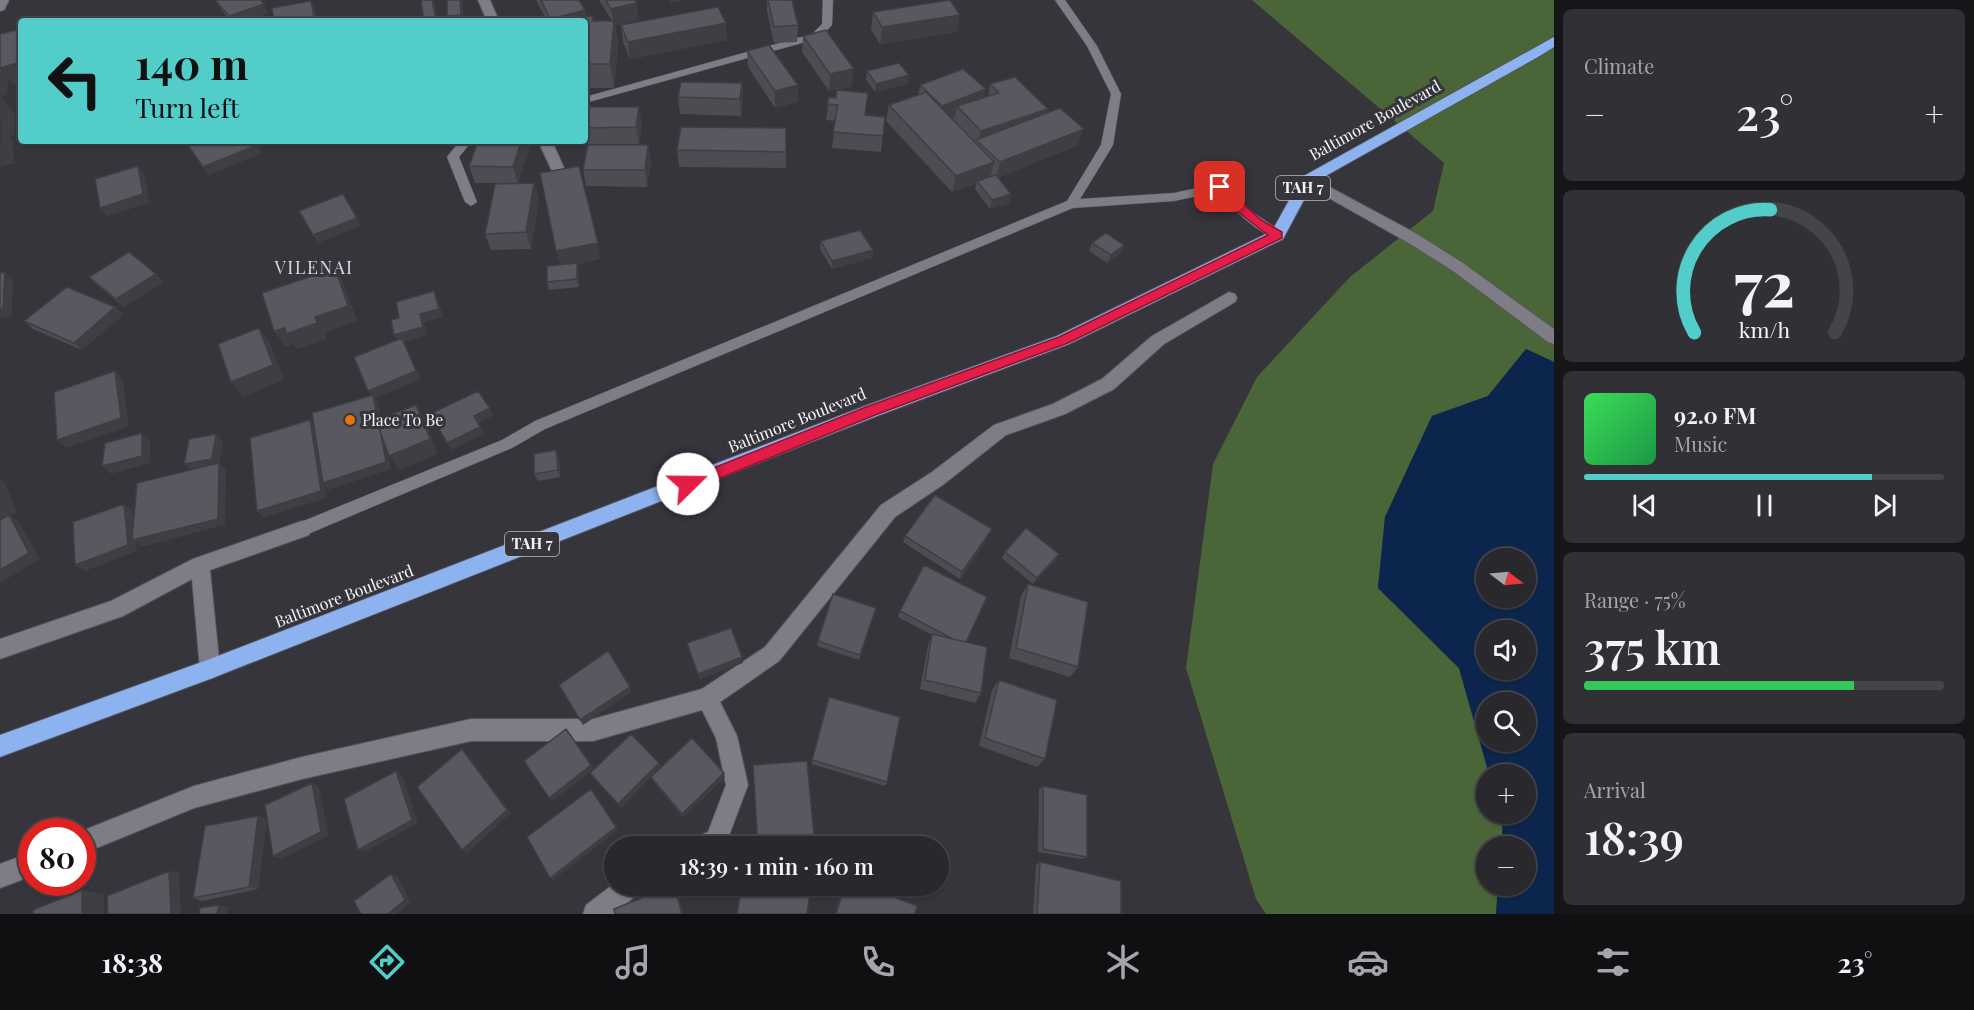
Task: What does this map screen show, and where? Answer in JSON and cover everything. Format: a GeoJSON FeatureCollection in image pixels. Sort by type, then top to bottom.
{"type":"FeatureCollection","features":[{"type":"Feature","properties":{"kind":"highway","name":"Baltimore Boulevard"},"geometry":{"type":"LineString","coordinates":[[0,747],[210,669],[871,411],[1064,340],[1278,235],[1307,180],[1554,41]]}},
{"type":"Feature","properties":{"kind":"street"},"geometry":{"type":"LineString","coordinates":[[0,7],[3,0]]}},
{"type":"Feature","properties":{"kind":"street"},"geometry":{"type":"LineString","coordinates":[[484,0],[492,18]]}},
{"type":"Feature","properties":{"kind":"street"},"geometry":{"type":"LineString","coordinates":[[546,144],[557,168]]}},
{"type":"Feature","properties":{"kind":"street"},"geometry":{"type":"LineString","coordinates":[[1307,180],[1412,238],[1458,267],[1554,338]]}},
{"type":"Feature","properties":{"kind":"street"},"geometry":{"type":"LineString","coordinates":[[96,837],[194,797],[302,768],[471,730],[593,730],[707,699],[772,654],[888,511],[938,478],[1000,430],[1059,409],[1108,384],[1158,340],[1229,298]]}},
{"type":"Feature","properties":{"kind":"street"},"geometry":{"type":"LineString","coordinates":[[0,649],[116,609],[200,566],[303,529]]}},
{"type":"Feature","properties":{"kind":"street"},"geometry":{"type":"LineString","coordinates":[[200,566],[210,669]]}},
{"type":"Feature","properties":{"kind":"street"},"geometry":{"type":"LineString","coordinates":[[707,699],[726,736],[737,785],[718,836]]}},
{"type":"Feature","properties":{"kind":"street"},"geometry":{"type":"LineString","coordinates":[[0,876],[18,869]]}},
{"type":"Feature","properties":{"kind":"street"},"geometry":{"type":"LineString","coordinates":[[594,914],[617,896]]}},
{"type":"Feature","properties":{"kind":"lane"},"geometry":{"type":"LineString","coordinates":[[588,99],[816,36],[827,25],[828,0]]}},
{"type":"Feature","properties":{"kind":"lane"},"geometry":{"type":"LineString","coordinates":[[1060,0],[1092,46],[1116,94],[1107,145],[1071,204]]}},
{"type":"Feature","properties":{"kind":"lane"},"geometry":{"type":"LineString","coordinates":[[464,144],[453,157],[471,202]]}},
{"type":"Feature","properties":{"kind":"lane"},"geometry":{"type":"LineString","coordinates":[[303,529],[507,444],[551,420],[1071,204],[1174,198],[1220,187],[1229,199],[1257,223],[1278,235]]}},
{"type":"Feature","properties":{"kind":"green space"},"geometry":{"type":"Polygon","coordinates":[[[1252,0],[1554,0],[1554,362],[1526,349],[1488,396],[1432,416],[1385,517],[1378,588],[1459,668],[1476,728],[1476,752],[1483,752],[1486,764],[1476,764],[1476,824],[1503,824],[1502,836],[1476,836],[1476,896],[1497,896],[1496,914],[1266,914],[1256,899],[1186,668],[1213,464],[1257,377],[1350,277],[1433,211],[1444,163],[1252,0]]]}},
{"type":"Feature","properties":{"kind":"water"},"geometry":{"type":"Polygon","coordinates":[[[1526,349],[1554,362],[1554,914],[1496,914],[1497,896],[1536,896],[1536,836],[1502,836],[1503,824],[1536,824],[1536,764],[1486,764],[1483,752],[1536,752],[1536,692],[1476,692],[1476,728],[1459,668],[1378,588],[1385,517],[1432,416],[1488,396],[1526,349]]]}},
{"type":"Feature","properties":{"kind":"building"},"geometry":{"type":"Polygon","coordinates":[[[261,0],[264,4],[229,16],[216,1],[261,0]]]}},
{"type":"Feature","properties":{"kind":"building"},"geometry":{"type":"Polygon","coordinates":[[[421,0],[432,0],[436,18],[424,18],[421,0]]]}},
{"type":"Feature","properties":{"kind":"building"},"geometry":{"type":"Polygon","coordinates":[[[447,0],[460,0],[461,15],[447,16],[447,0]]]}},
{"type":"Feature","properties":{"kind":"building"},"geometry":{"type":"Polygon","coordinates":[[[541,0],[579,0],[585,10],[554,18],[550,18],[541,0]]]}},
{"type":"Feature","properties":{"kind":"building"},"geometry":{"type":"Polygon","coordinates":[[[606,0],[635,0],[637,3],[611,9],[606,0]]]}},
{"type":"Feature","properties":{"kind":"building"},"geometry":{"type":"Polygon","coordinates":[[[768,0],[792,0],[798,25],[774,27],[768,0]]]}},
{"type":"Feature","properties":{"kind":"building"},"geometry":{"type":"Polygon","coordinates":[[[950,0],[960,15],[882,27],[873,12],[950,0]]]}},
{"type":"Feature","properties":{"kind":"building"},"geometry":{"type":"Polygon","coordinates":[[[311,1],[314,18],[274,18],[272,8],[311,1]]]}},
{"type":"Feature","properties":{"kind":"building"},"geometry":{"type":"Polygon","coordinates":[[[718,7],[726,23],[628,42],[621,25],[718,7]]]}},
{"type":"Feature","properties":{"kind":"building"},"geometry":{"type":"Polygon","coordinates":[[[593,16],[592,21],[614,21],[610,64],[588,64],[588,18],[566,17],[593,16]]]}},
{"type":"Feature","properties":{"kind":"building"},"geometry":{"type":"Polygon","coordinates":[[[18,30],[18,63],[0,68],[0,34],[18,30]]]}},
{"type":"Feature","properties":{"kind":"building"},"geometry":{"type":"Polygon","coordinates":[[[826,30],[854,69],[830,74],[803,36],[826,30]]]}},
{"type":"Feature","properties":{"kind":"building"},"geometry":{"type":"Polygon","coordinates":[[[769,45],[798,85],[775,91],[747,51],[769,45]]]}},
{"type":"Feature","properties":{"kind":"building"},"geometry":{"type":"Polygon","coordinates":[[[899,63],[909,75],[876,84],[867,71],[899,63]]]}},
{"type":"Feature","properties":{"kind":"building"},"geometry":{"type":"Polygon","coordinates":[[[963,69],[986,89],[942,106],[920,85],[963,69]]]}},
{"type":"Feature","properties":{"kind":"building"},"geometry":{"type":"Polygon","coordinates":[[[1015,77],[1048,109],[981,131],[957,106],[999,93],[990,84],[1015,77]]]}},
{"type":"Feature","properties":{"kind":"building"},"geometry":{"type":"Polygon","coordinates":[[[681,82],[742,83],[740,99],[678,97],[681,82]]]}},
{"type":"Feature","properties":{"kind":"building"},"geometry":{"type":"Polygon","coordinates":[[[837,90],[868,93],[865,115],[885,117],[883,136],[833,132],[838,105],[827,104],[829,97],[836,98],[837,90]]]}},
{"type":"Feature","properties":{"kind":"building"},"geometry":{"type":"Polygon","coordinates":[[[926,92],[994,162],[956,176],[889,105],[926,92]]]}},
{"type":"Feature","properties":{"kind":"building"},"geometry":{"type":"Polygon","coordinates":[[[588,107],[639,107],[636,127],[588,128],[588,107]]]}},
{"type":"Feature","properties":{"kind":"building"},"geometry":{"type":"Polygon","coordinates":[[[1060,108],[1084,129],[1000,162],[976,140],[1060,108]]]}},
{"type":"Feature","properties":{"kind":"building"},"geometry":{"type":"Polygon","coordinates":[[[681,127],[786,128],[786,152],[677,150],[681,127]]]}},
{"type":"Feature","properties":{"kind":"building"},"geometry":{"type":"Polygon","coordinates":[[[256,144],[257,145],[203,167],[188,145],[256,144]]]}},
{"type":"Feature","properties":{"kind":"building"},"geometry":{"type":"Polygon","coordinates":[[[477,144],[520,144],[513,167],[469,166],[477,144]]]}},
{"type":"Feature","properties":{"kind":"building"},"geometry":{"type":"Polygon","coordinates":[[[588,145],[648,145],[645,170],[583,170],[588,145]]]}},
{"type":"Feature","properties":{"kind":"building"},"geometry":{"type":"Polygon","coordinates":[[[138,166],[143,194],[100,208],[95,179],[138,166]]]}},
{"type":"Feature","properties":{"kind":"building"},"geometry":{"type":"Polygon","coordinates":[[[579,166],[598,243],[556,251],[540,173],[579,166]]]}},
{"type":"Feature","properties":{"kind":"building"},"geometry":{"type":"Polygon","coordinates":[[[996,175],[1011,194],[992,200],[977,181],[996,175]]]}},
{"type":"Feature","properties":{"kind":"building"},"geometry":{"type":"Polygon","coordinates":[[[534,183],[526,232],[485,234],[495,184],[534,183]]]}},
{"type":"Feature","properties":{"kind":"building"},"geometry":{"type":"Polygon","coordinates":[[[343,194],[357,218],[313,235],[299,211],[343,194]]]}},
{"type":"Feature","properties":{"kind":"building"},"geometry":{"type":"Polygon","coordinates":[[[860,230],[873,250],[832,261],[821,241],[860,230]]]}},
{"type":"Feature","properties":{"kind":"building"},"geometry":{"type":"Polygon","coordinates":[[[1106,233],[1124,245],[1111,255],[1092,243],[1106,233]]]}},
{"type":"Feature","properties":{"kind":"building"},"geometry":{"type":"Polygon","coordinates":[[[129,252],[156,274],[116,299],[89,277],[129,252]]]}},
{"type":"Feature","properties":{"kind":"building"},"geometry":{"type":"Polygon","coordinates":[[[577,263],[577,279],[547,282],[547,266],[577,263]]]}},
{"type":"Feature","properties":{"kind":"building"},"geometry":{"type":"Polygon","coordinates":[[[335,268],[348,306],[315,317],[317,323],[286,334],[285,328],[274,331],[262,293],[335,268]]]}},
{"type":"Feature","properties":{"kind":"building"},"geometry":{"type":"Polygon","coordinates":[[[5,272],[3,308],[0,309],[0,273],[5,272]]]}},
{"type":"Feature","properties":{"kind":"building"},"geometry":{"type":"Polygon","coordinates":[[[67,287],[115,307],[74,343],[24,321],[67,287]]]}},
{"type":"Feature","properties":{"kind":"building"},"geometry":{"type":"Polygon","coordinates":[[[434,291],[439,309],[420,314],[423,327],[394,335],[391,320],[399,318],[396,302],[434,291]]]}},
{"type":"Feature","properties":{"kind":"building"},"geometry":{"type":"Polygon","coordinates":[[[259,328],[273,365],[231,382],[218,344],[259,328]]]}},
{"type":"Feature","properties":{"kind":"building"},"geometry":{"type":"Polygon","coordinates":[[[402,338],[416,371],[368,391],[354,357],[402,338]]]}},
{"type":"Feature","properties":{"kind":"building"},"geometry":{"type":"Polygon","coordinates":[[[115,371],[121,418],[57,440],[54,392],[115,371]]]}},
{"type":"Feature","properties":{"kind":"building"},"geometry":{"type":"Polygon","coordinates":[[[478,391],[490,408],[474,416],[480,427],[447,443],[430,414],[478,391]]]}},
{"type":"Feature","properties":{"kind":"building"},"geometry":{"type":"Polygon","coordinates":[[[373,395],[378,420],[376,420],[386,462],[323,483],[312,413],[373,395]]]}},
{"type":"Feature","properties":{"kind":"building"},"geometry":{"type":"Polygon","coordinates":[[[416,405],[430,439],[389,456],[376,420],[416,405]]]}},
{"type":"Feature","properties":{"kind":"building"},"geometry":{"type":"Polygon","coordinates":[[[310,420],[321,491],[257,511],[250,438],[310,420]]]}},
{"type":"Feature","properties":{"kind":"building"},"geometry":{"type":"Polygon","coordinates":[[[142,433],[142,456],[102,466],[105,443],[142,433]]]}},
{"type":"Feature","properties":{"kind":"building"},"geometry":{"type":"Polygon","coordinates":[[[216,434],[212,459],[184,464],[189,439],[216,434]]]}},
{"type":"Feature","properties":{"kind":"building"},"geometry":{"type":"Polygon","coordinates":[[[556,450],[558,470],[534,474],[534,454],[556,450]]]}},
{"type":"Feature","properties":{"kind":"building"},"geometry":{"type":"Polygon","coordinates":[[[219,463],[218,519],[132,540],[137,483],[219,463]]]}},
{"type":"Feature","properties":{"kind":"building"},"geometry":{"type":"Polygon","coordinates":[[[935,495],[992,529],[962,572],[905,536],[935,495]]]}},
{"type":"Feature","properties":{"kind":"building"},"geometry":{"type":"Polygon","coordinates":[[[124,504],[128,545],[75,565],[73,522],[124,504]]]}},
{"type":"Feature","properties":{"kind":"building"},"geometry":{"type":"Polygon","coordinates":[[[9,515],[29,553],[0,570],[0,520],[9,515]]]}},
{"type":"Feature","properties":{"kind":"building"},"geometry":{"type":"Polygon","coordinates":[[[1026,528],[1059,554],[1037,578],[1005,552],[1026,528]]]}},
{"type":"Feature","properties":{"kind":"building"},"geometry":{"type":"Polygon","coordinates":[[[924,565],[987,597],[966,642],[953,639],[900,611],[924,565]]]}},
{"type":"Feature","properties":{"kind":"building"},"geometry":{"type":"Polygon","coordinates":[[[1028,584],[1088,602],[1078,667],[1016,648],[1028,584]]]}},
{"type":"Feature","properties":{"kind":"building"},"geometry":{"type":"Polygon","coordinates":[[[833,594],[876,608],[860,655],[818,641],[833,594]]]}},
{"type":"Feature","properties":{"kind":"building"},"geometry":{"type":"Polygon","coordinates":[[[731,628],[742,657],[698,674],[687,643],[731,628]]]}},
{"type":"Feature","properties":{"kind":"building"},"geometry":{"type":"Polygon","coordinates":[[[932,634],[987,647],[981,693],[925,680],[932,634]]]}},
{"type":"Feature","properties":{"kind":"building"},"geometry":{"type":"Polygon","coordinates":[[[608,651],[630,687],[580,720],[559,685],[608,651]]]}},
{"type":"Feature","properties":{"kind":"building"},"geometry":{"type":"Polygon","coordinates":[[[999,680],[1057,700],[1045,759],[985,738],[999,680]]]}},
{"type":"Feature","properties":{"kind":"building"},"geometry":{"type":"Polygon","coordinates":[[[829,697],[900,717],[887,782],[812,760],[829,697]]]}},
{"type":"Feature","properties":{"kind":"building"},"geometry":{"type":"Polygon","coordinates":[[[566,729],[591,765],[549,798],[524,761],[566,729]]]}},
{"type":"Feature","properties":{"kind":"building"},"geometry":{"type":"Polygon","coordinates":[[[631,734],[659,763],[618,804],[590,773],[631,734]]]}},
{"type":"Feature","properties":{"kind":"building"},"geometry":{"type":"Polygon","coordinates":[[[692,738],[724,773],[682,814],[651,777],[692,738]]]}},
{"type":"Feature","properties":{"kind":"building"},"geometry":{"type":"Polygon","coordinates":[[[462,749],[507,810],[462,850],[417,787],[462,749]]]}},
{"type":"Feature","properties":{"kind":"building"},"geometry":{"type":"Polygon","coordinates":[[[807,761],[814,836],[757,836],[753,765],[807,761]]]}},
{"type":"Feature","properties":{"kind":"building"},"geometry":{"type":"Polygon","coordinates":[[[396,771],[412,820],[358,850],[344,799],[396,771]]]}},
{"type":"Feature","properties":{"kind":"building"},"geometry":{"type":"Polygon","coordinates":[[[312,783],[321,832],[273,856],[265,805],[312,783]]]}},
{"type":"Feature","properties":{"kind":"building"},"geometry":{"type":"Polygon","coordinates":[[[1043,786],[1087,795],[1087,857],[1043,849],[1043,786]]]}},
{"type":"Feature","properties":{"kind":"building"},"geometry":{"type":"Polygon","coordinates":[[[591,789],[616,827],[550,878],[527,837],[591,789]]]}},
{"type":"Feature","properties":{"kind":"building"},"geometry":{"type":"Polygon","coordinates":[[[258,816],[249,887],[193,898],[205,826],[258,816]]]}},
{"type":"Feature","properties":{"kind":"building"},"geometry":{"type":"Polygon","coordinates":[[[1040,862],[1121,881],[1121,914],[1037,914],[1040,862]]]}},
{"type":"Feature","properties":{"kind":"building"},"geometry":{"type":"Polygon","coordinates":[[[169,871],[171,914],[108,914],[107,896],[169,871]]]}},
{"type":"Feature","properties":{"kind":"building"},"geometry":{"type":"Polygon","coordinates":[[[391,874],[405,900],[388,914],[361,914],[354,901],[391,874]]]}},
{"type":"Feature","properties":{"kind":"building"},"geometry":{"type":"Polygon","coordinates":[[[67,896],[82,896],[82,914],[33,914],[33,910],[67,896]]]}},
{"type":"Feature","properties":{"kind":"building"},"geometry":{"type":"Polygon","coordinates":[[[646,896],[677,896],[682,914],[615,914],[614,909],[646,896]]]}},
{"type":"Feature","properties":{"kind":"building"},"geometry":{"type":"Polygon","coordinates":[[[740,896],[809,896],[807,914],[737,914],[740,896]]]}},
{"type":"Feature","properties":{"kind":"building"},"geometry":{"type":"Polygon","coordinates":[[[842,896],[892,896],[917,906],[915,914],[836,914],[842,896]]]}},
{"type":"Feature","properties":{"kind":"building"},"geometry":{"type":"Polygon","coordinates":[[[219,905],[217,914],[199,914],[200,908],[219,905]]]}},
{"type":"Feature","properties":{"kind":"place","name":"Place To Be"},"geometry":{"type":"Point","coordinates":[350,420]}},
{"type":"Feature","properties":{"kind":"district","name":"VILENAI"},"geometry":{"type":"Point","coordinates":[314,268]}},
{"type":"Feature","properties":{"kind":"route"},"geometry":{"type":"LineString","coordinates":[[688,484],[871,411],[1064,340],[1278,235],[1257,223],[1229,199],[1220,187]]}}]}
